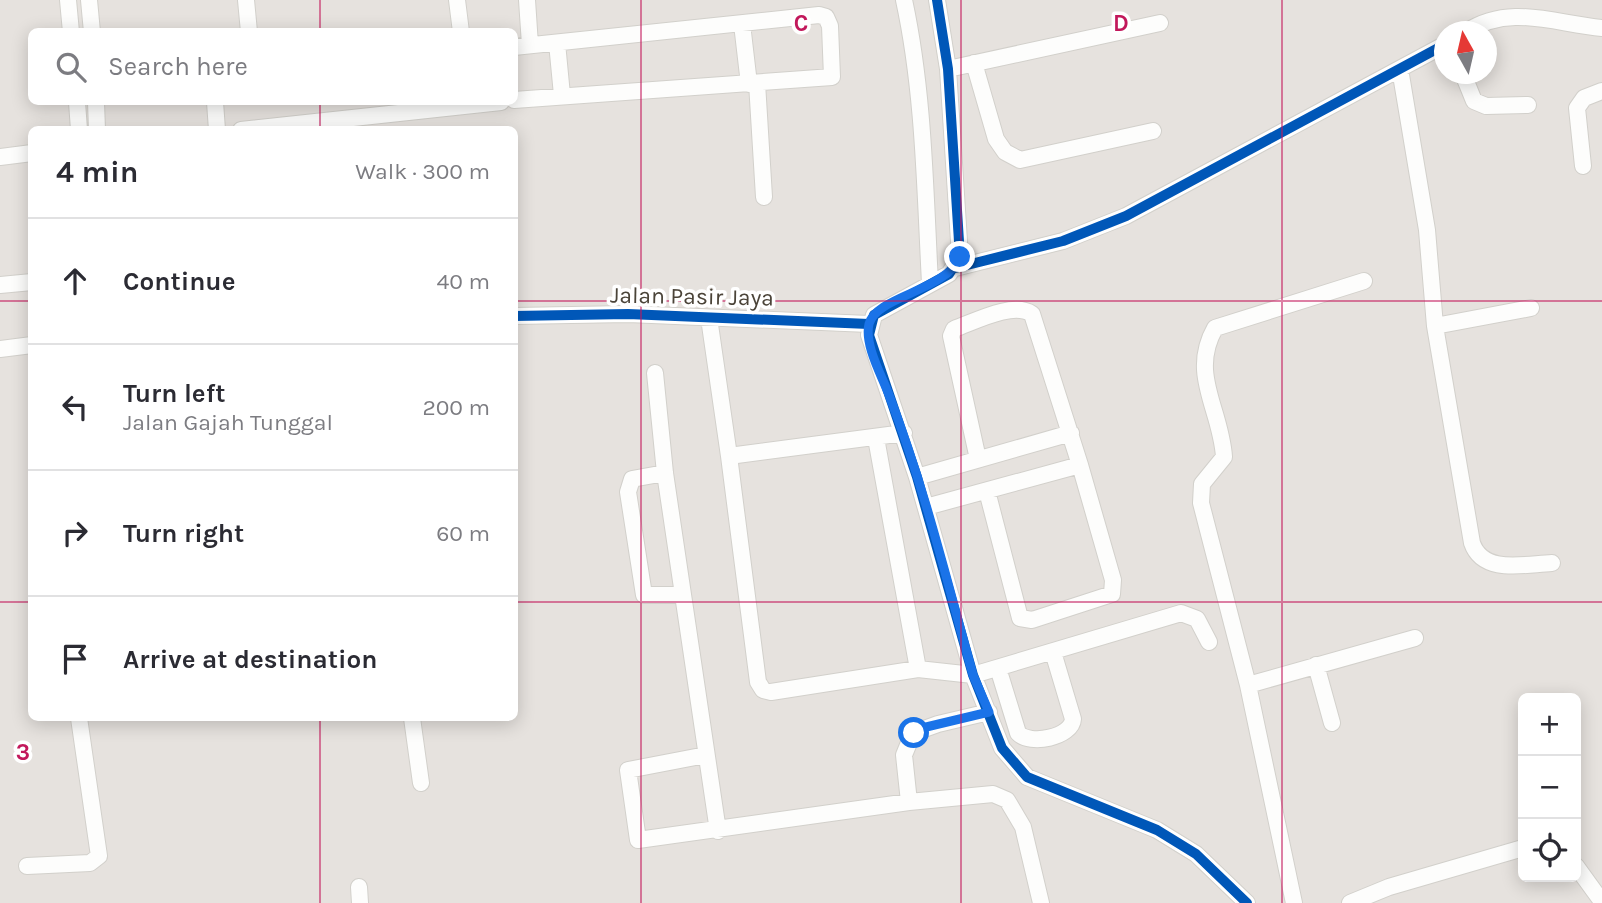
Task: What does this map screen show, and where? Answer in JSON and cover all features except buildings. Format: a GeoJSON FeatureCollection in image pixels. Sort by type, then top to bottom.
{"type":"FeatureCollection","features":[{"type":"Feature","properties":{"kind":"street"},"geometry":{"type":"LineString","coordinates":[[68,0],[71,28]]}},
{"type":"Feature","properties":{"kind":"street"},"geometry":{"type":"LineString","coordinates":[[89,0],[92,28]]}},
{"type":"Feature","properties":{"kind":"street"},"geometry":{"type":"LineString","coordinates":[[246,0],[249,28]]}},
{"type":"Feature","properties":{"kind":"street"},"geometry":{"type":"LineString","coordinates":[[457,0],[460,28]]}},
{"type":"Feature","properties":{"kind":"street"},"geometry":{"type":"LineString","coordinates":[[518,100],[832,77],[829,22],[819,15],[522,46],[527,0]]}},
{"type":"Feature","properties":{"kind":"street"},"geometry":{"type":"LineString","coordinates":[[904,0],[927,210],[930,283]]}},
{"type":"Feature","properties":{"kind":"street"},"geometry":{"type":"LineString","coordinates":[[937,0],[948,69],[960,249],[955,268]]}},
{"type":"Feature","properties":{"kind":"street"},"geometry":{"type":"LineString","coordinates":[[1489,21],[1508,16],[1536,16],[1602,28]]}},
{"type":"Feature","properties":{"kind":"street"},"geometry":{"type":"LineString","coordinates":[[948,69],[1160,23]]}},
{"type":"Feature","properties":{"kind":"street"},"geometry":{"type":"LineString","coordinates":[[743,24],[753,83],[764,197]]}},
{"type":"Feature","properties":{"kind":"street"},"geometry":{"type":"LineString","coordinates":[[557,43],[562,95]]}},
{"type":"Feature","properties":{"kind":"street"},"geometry":{"type":"LineString","coordinates":[[1247,903],[1196,854],[1157,830],[1027,777],[1002,748],[973,675],[918,477],[873,353],[869,324],[874,315],[887,306],[955,268],[1063,241],[1126,216],[1434,50]]}},
{"type":"Feature","properties":{"kind":"street"},"geometry":{"type":"LineString","coordinates":[[974,63],[996,139],[1005,152],[1020,160],[1153,131]]}},
{"type":"Feature","properties":{"kind":"street"},"geometry":{"type":"LineString","coordinates":[[1400,69],[1427,230],[1434,326],[1474,551],[1495,565],[1552,563]]}},
{"type":"Feature","properties":{"kind":"street"},"geometry":{"type":"LineString","coordinates":[[1467,84],[1474,100],[1486,106],[1528,104]]}},
{"type":"Feature","properties":{"kind":"street"},"geometry":{"type":"LineString","coordinates":[[1583,166],[1577,108],[1584,98],[1602,91]]}},
{"type":"Feature","properties":{"kind":"street"},"geometry":{"type":"LineString","coordinates":[[77,105],[79,126]]}},
{"type":"Feature","properties":{"kind":"street"},"geometry":{"type":"LineString","coordinates":[[96,105],[97,126]]}},
{"type":"Feature","properties":{"kind":"street"},"geometry":{"type":"LineString","coordinates":[[215,105],[217,126]]}},
{"type":"Feature","properties":{"kind":"street"},"geometry":{"type":"LineString","coordinates":[[278,126],[473,105]]}},
{"type":"Feature","properties":{"kind":"street"},"geometry":{"type":"LineString","coordinates":[[0,157],[28,154]]}},
{"type":"Feature","properties":{"kind":"street"},"geometry":{"type":"LineString","coordinates":[[1294,903],[1248,685],[1201,503],[1202,484],[1224,457],[1203,366],[1205,346],[1215,328],[1364,281]]}},
{"type":"Feature","properties":{"kind":"street"},"geometry":{"type":"LineString","coordinates":[[0,285],[28,282]]}},
{"type":"Feature","properties":{"kind":"street"},"geometry":{"type":"LineString","coordinates":[[1434,326],[1531,308]]}},
{"type":"Feature","properties":{"kind":"street"},"geometry":{"type":"LineString","coordinates":[[978,459],[951,336],[954,328],[1013,310],[1026,310],[1032,314],[1071,433],[1114,591],[1109,596],[1032,620],[1020,618],[987,491]]}},
{"type":"Feature","properties":{"kind":"street","name":"Jalan Pasir Jaya"},"geometry":{"type":"LineString","coordinates":[[518,316],[628,314],[805,319],[869,324]]}},
{"type":"Feature","properties":{"kind":"street"},"geometry":{"type":"LineString","coordinates":[[709,318],[748,617],[758,682],[763,690],[771,692],[918,669],[973,675],[1181,613],[1198,619],[1209,642]]}},
{"type":"Feature","properties":{"kind":"street"},"geometry":{"type":"LineString","coordinates":[[0,349],[28,346]]}},
{"type":"Feature","properties":{"kind":"street"},"geometry":{"type":"LineString","coordinates":[[655,373],[665,473],[718,831]]}},
{"type":"Feature","properties":{"kind":"street"},"geometry":{"type":"LineString","coordinates":[[729,456],[904,433]]}},
{"type":"Feature","properties":{"kind":"street"},"geometry":{"type":"LineString","coordinates":[[918,477],[1071,433]]}},
{"type":"Feature","properties":{"kind":"street"},"geometry":{"type":"LineString","coordinates":[[876,438],[918,669]]}},
{"type":"Feature","properties":{"kind":"street"},"geometry":{"type":"LineString","coordinates":[[926,507],[1080,465]]}},
{"type":"Feature","properties":{"kind":"street"},"geometry":{"type":"LineString","coordinates":[[665,473],[632,479],[628,492],[643,594],[682,595]]}},
{"type":"Feature","properties":{"kind":"street"},"geometry":{"type":"LineString","coordinates":[[1248,685],[1415,638]]}},
{"type":"Feature","properties":{"kind":"street"},"geometry":{"type":"LineString","coordinates":[[998,668],[1018,733],[1023,738],[1030,740],[1067,732],[1073,726],[1073,719],[1053,652]]}},
{"type":"Feature","properties":{"kind":"street"},"geometry":{"type":"LineString","coordinates":[[1316,666],[1332,723]]}},
{"type":"Feature","properties":{"kind":"street"},"geometry":{"type":"LineString","coordinates":[[909,802],[904,755],[914,733],[922,728],[989,712]]}},
{"type":"Feature","properties":{"kind":"street"},"geometry":{"type":"LineString","coordinates":[[27,866],[90,863],[99,856],[79,721]]}},
{"type":"Feature","properties":{"kind":"street"},"geometry":{"type":"LineString","coordinates":[[412,721],[421,783]]}},
{"type":"Feature","properties":{"kind":"street"},"geometry":{"type":"LineString","coordinates":[[706,755],[628,770],[638,838],[642,842],[985,793],[1003,798],[1023,827],[1041,903]]}},
{"type":"Feature","properties":{"kind":"street"},"geometry":{"type":"LineString","coordinates":[[1350,903],[1389,887],[1518,849]]}},
{"type":"Feature","properties":{"kind":"street"},"geometry":{"type":"LineString","coordinates":[[1581,873],[1600,899]]}},
{"type":"Feature","properties":{"kind":"shaded area"},"geometry":{"type":"Polygon","coordinates":[[[0,0],[1602,0],[1602,903],[0,903],[0,0]]]}},
{"type":"Feature","properties":{"kind":"cycle path"},"geometry":{"type":"LineString","coordinates":[[937,0],[948,69],[960,257],[949,274],[874,315],[869,335],[917,477],[973,675],[1002,748],[1027,777],[1157,830],[1196,854],[1247,903]]}},
{"type":"Feature","properties":{"kind":"cycle path"},"geometry":{"type":"LineString","coordinates":[[955,268],[1063,241],[1126,216],[1434,50]]}},
{"type":"Feature","properties":{"kind":"cycle path"},"geometry":{"type":"LineString","coordinates":[[518,316],[628,314],[869,324]]}},
{"type":"Feature","properties":{"kind":"route"},"geometry":{"type":"LineString","coordinates":[[914,733],[922,728],[989,712],[973,675],[904,433],[873,353],[869,324],[874,315],[887,306],[949,274],[960,257]]}}]}
